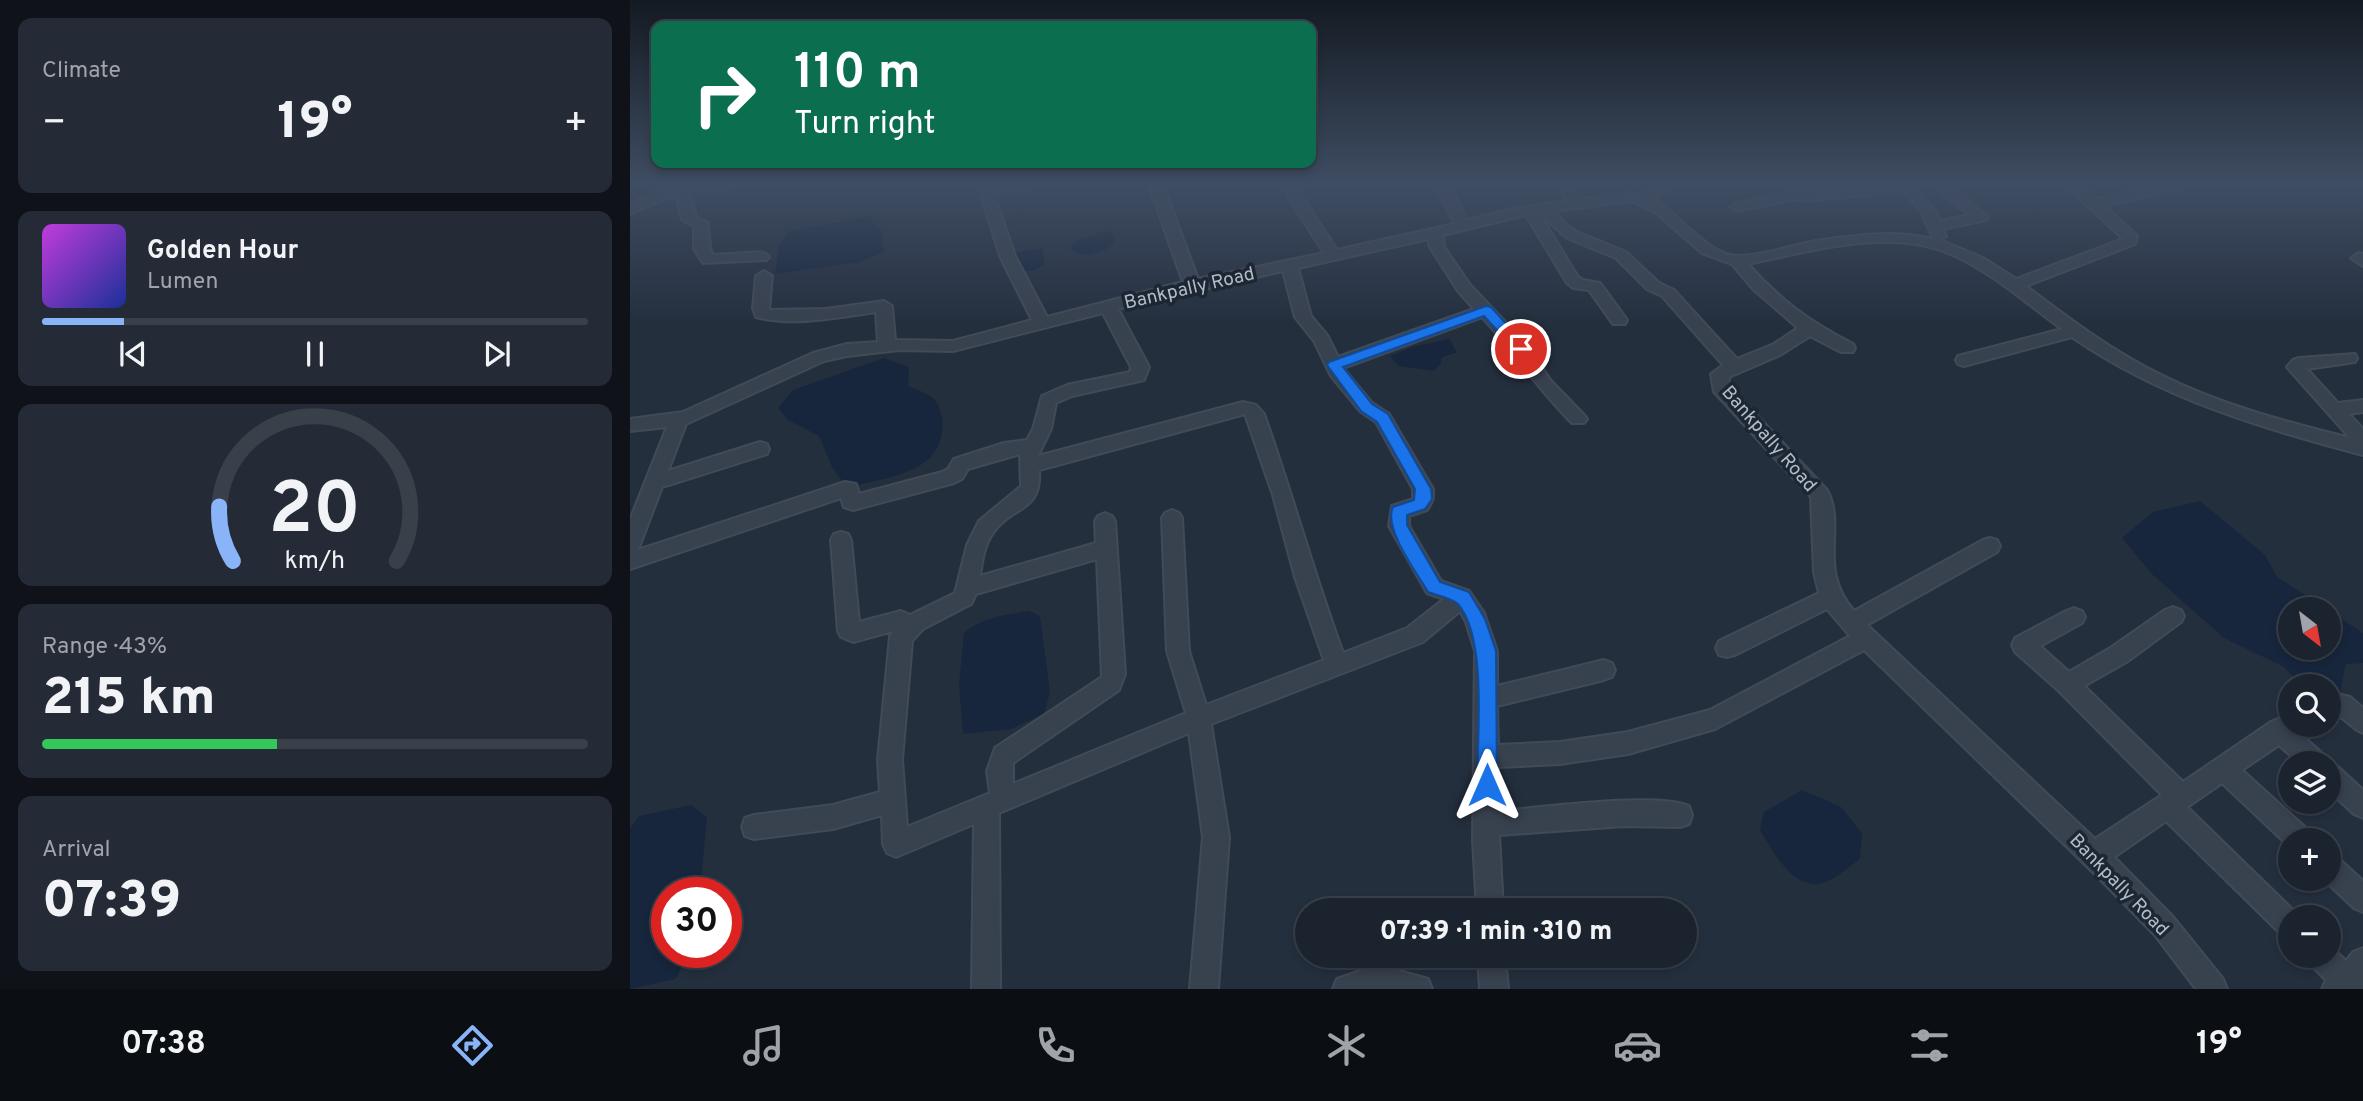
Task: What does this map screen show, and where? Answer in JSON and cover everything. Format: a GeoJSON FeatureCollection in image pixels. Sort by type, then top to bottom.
{"type":"FeatureCollection","features":[{"type":"Feature","properties":{"kind":"street"},"geometry":{"type":"LineString","coordinates":[[701,231],[702,249],[708,260],[761,257]]}},
{"type":"Feature","properties":{"kind":"street"},"geometry":{"type":"LineString","coordinates":[[998,231],[1006,259],[1042,323]]}},
{"type":"Feature","properties":{"kind":"street"},"geometry":{"type":"LineString","coordinates":[[1173,231],[1192,285]]}},
{"type":"Feature","properties":{"kind":"street"},"geometry":{"type":"LineString","coordinates":[[1318,231],[1333,254]]}},
{"type":"Feature","properties":{"kind":"street","name":"Bankpally Road"},"geometry":{"type":"LineString","coordinates":[[630,425],[679,419],[819,358],[847,350],[887,346],[953,346],[1192,285],[1443,231]]}},
{"type":"Feature","properties":{"kind":"street"},"geometry":{"type":"LineString","coordinates":[[1548,231],[1572,280],[1579,285],[1594,286],[1619,320]]}},
{"type":"Feature","properties":{"kind":"street"},"geometry":{"type":"LineString","coordinates":[[1566,231],[1621,255],[1653,286],[1668,293],[1733,365]]}},
{"type":"Feature","properties":{"kind":"street"},"geometry":{"type":"LineString","coordinates":[[1683,231],[1698,245],[1721,259],[1737,261],[1867,239],[1911,239],[1941,245],[1967,256],[2015,285],[2075,331],[2171,388],[2208,402],[2363,449]]}},
{"type":"Feature","properties":{"kind":"street"},"geometry":{"type":"LineString","coordinates":[[1937,231],[1941,245]]}},
{"type":"Feature","properties":{"kind":"street"},"geometry":{"type":"LineString","coordinates":[[2015,285],[2130,241],[2126,231]]}},
{"type":"Feature","properties":{"kind":"street"},"geometry":{"type":"LineString","coordinates":[[1436,233],[1437,247],[1464,288],[1521,349],[1545,385],[1578,419]]}},
{"type":"Feature","properties":{"kind":"street"},"geometry":{"type":"LineString","coordinates":[[1737,261],[1759,286],[1808,328],[1847,348]]}},
{"type":"Feature","properties":{"kind":"street"},"geometry":{"type":"LineString","coordinates":[[1289,264],[1303,317],[1321,338],[1334,365],[1366,407],[1383,418],[1423,489],[1424,499],[1420,505],[1399,512],[1399,526],[1434,587],[1462,597],[1476,619],[1486,651],[1486,824],[1489,898]]}},
{"type":"Feature","properties":{"kind":"street"},"geometry":{"type":"LineString","coordinates":[[764,276],[761,308],[762,313],[769,315],[826,314],[884,306],[887,346]]}},
{"type":"Feature","properties":{"kind":"street"},"geometry":{"type":"LineString","coordinates":[[1108,306],[1140,372],[1134,378],[1054,396],[1045,405],[1042,429],[1032,455],[1033,480],[1028,493],[990,521],[984,530],[964,598],[909,628],[901,637],[890,760],[895,844],[1199,718],[1415,635],[1462,597]]}},
{"type":"Feature","properties":{"kind":"street"},"geometry":{"type":"LineString","coordinates":[[1334,365],[1486,310]]}},
{"type":"Feature","properties":{"kind":"street","name":"Bankpally Road"},"geometry":{"type":"LineString","coordinates":[[1808,328],[1790,344],[1762,357],[1733,365],[1720,374],[1720,387],[1820,495],[1824,512],[1826,585],[1831,597],[1858,631],[2094,855],[2164,926],[2213,989]]}},
{"type":"Feature","properties":{"kind":"street"},"geometry":{"type":"LineString","coordinates":[[1964,360],[2075,331]]}},
{"type":"Feature","properties":{"kind":"street"},"geometry":{"type":"LineString","coordinates":[[2349,358],[2299,364],[2295,367],[2363,440]]}},
{"type":"Feature","properties":{"kind":"street"},"geometry":{"type":"LineString","coordinates":[[2334,410],[2363,406]]}},
{"type":"Feature","properties":{"kind":"street"},"geometry":{"type":"LineString","coordinates":[[630,561],[845,489],[849,489],[853,503],[947,478],[956,474],[961,464],[1004,450],[1032,455],[1242,408],[1250,409],[1255,414],[1283,495],[1305,577],[1336,664]]}},
{"type":"Feature","properties":{"kind":"street"},"geometry":{"type":"LineString","coordinates":[[630,546],[634,525],[655,482],[679,419]]}},
{"type":"Feature","properties":{"kind":"street"},"geometry":{"type":"LineString","coordinates":[[655,482],[760,449]]}},
{"type":"Feature","properties":{"kind":"street"},"geometry":{"type":"LineString","coordinates":[[1172,519],[1178,651],[1199,718],[1216,837],[1204,989]]}},
{"type":"Feature","properties":{"kind":"street"},"geometry":{"type":"LineString","coordinates":[[986,989],[995,802],[1003,756],[1111,683],[1114,674],[1105,522]]}},
{"type":"Feature","properties":{"kind":"street"},"geometry":{"type":"LineString","coordinates":[[841,540],[849,631],[853,633],[901,620],[909,628]]}},
{"type":"Feature","properties":{"kind":"street"},"geometry":{"type":"LineString","coordinates":[[1488,756],[1560,753],[1628,743],[1715,719],[1990,546]]}},
{"type":"Feature","properties":{"kind":"street"},"geometry":{"type":"LineString","coordinates":[[967,588],[1107,548]]}},
{"type":"Feature","properties":{"kind":"street"},"geometry":{"type":"LineString","coordinates":[[1727,648],[1831,597]]}},
{"type":"Feature","properties":{"kind":"street"},"geometry":{"type":"LineString","coordinates":[[2067,684],[2120,654],[2173,616]]}},
{"type":"Feature","properties":{"kind":"street"},"geometry":{"type":"LineString","coordinates":[[2074,617],[2023,645],[2067,684],[2278,912]]}},
{"type":"Feature","properties":{"kind":"street"},"geometry":{"type":"LineString","coordinates":[[1487,698],[1604,670]]}},
{"type":"Feature","properties":{"kind":"street"},"geometry":{"type":"LineString","coordinates":[[2341,704],[2363,722]]}},
{"type":"Feature","properties":{"kind":"street"},"geometry":{"type":"LineString","coordinates":[[2094,855],[2278,732]]}},
{"type":"Feature","properties":{"kind":"street"},"geometry":{"type":"LineString","coordinates":[[2294,737],[2306,751]]}},
{"type":"Feature","properties":{"kind":"street"},"geometry":{"type":"LineString","coordinates":[[2223,768],[2287,828]]}},
{"type":"Feature","properties":{"kind":"street"},"geometry":{"type":"LineString","coordinates":[[2341,786],[2363,806]]}},
{"type":"Feature","properties":{"kind":"street"},"geometry":{"type":"LineString","coordinates":[[754,827],[833,817],[893,800]]}},
{"type":"Feature","properties":{"kind":"street"},"geometry":{"type":"LineString","coordinates":[[1486,824],[1624,814],[1680,815]]}},
{"type":"Feature","properties":{"kind":"street"},"geometry":{"type":"LineString","coordinates":[[2341,878],[2363,899]]}},
{"type":"Feature","properties":{"kind":"street"},"geometry":{"type":"LineString","coordinates":[[1493,968],[1494,989]]}},
{"type":"Feature","properties":{"kind":"street"},"geometry":{"type":"LineString","coordinates":[[2336,968],[2350,980]]}},
{"type":"Feature","properties":{"kind":"street"},"geometry":{"type":"LineString","coordinates":[[1347,989],[1378,979],[1418,989]]}},
{"type":"Feature","properties":{"kind":"water"},"geometry":{"type":"Polygon","coordinates":[[[881,231],[884,252],[860,262],[775,274],[779,246],[788,232],[881,231]]]}},
{"type":"Feature","properties":{"kind":"water"},"geometry":{"type":"Polygon","coordinates":[[[1105,231],[1110,231],[1115,236],[1114,245],[1087,255],[1070,249],[1074,241],[1105,231]]]}},
{"type":"Feature","properties":{"kind":"water"},"geometry":{"type":"Polygon","coordinates":[[[1043,248],[1044,265],[1032,271],[1018,271],[1011,253],[1043,248]]]}},
{"type":"Feature","properties":{"kind":"water"},"geometry":{"type":"Polygon","coordinates":[[[1449,339],[1457,352],[1441,358],[1441,363],[1434,371],[1398,366],[1390,356],[1412,347],[1449,339]]]}},
{"type":"Feature","properties":{"kind":"water"},"geometry":{"type":"Polygon","coordinates":[[[884,358],[909,367],[908,386],[930,396],[938,405],[943,423],[940,441],[931,457],[907,472],[847,487],[832,467],[819,436],[788,420],[778,408],[793,390],[884,358]]]}},
{"type":"Feature","properties":{"kind":"water"},"geometry":{"type":"Polygon","coordinates":[[[2200,501],[2265,555],[2277,577],[2308,597],[2278,597],[2278,660],[2342,660],[2342,619],[2363,633],[2363,663],[2346,664],[2341,687],[2341,674],[2291,674],[2284,667],[2224,638],[2152,574],[2122,538],[2153,512],[2200,501]]]}},
{"type":"Feature","properties":{"kind":"water"},"geometry":{"type":"Polygon","coordinates":[[[1029,611],[1040,616],[1050,692],[1044,714],[1011,729],[963,734],[959,684],[964,633],[986,620],[1029,611]]]}},
{"type":"Feature","properties":{"kind":"water"},"geometry":{"type":"Polygon","coordinates":[[[1802,790],[1841,807],[1862,833],[1860,859],[1832,879],[1816,884],[1795,877],[1786,869],[1760,830],[1764,812],[1802,790]]]}},
{"type":"Feature","properties":{"kind":"water"},"geometry":{"type":"Polygon","coordinates":[[[691,805],[707,817],[701,877],[651,877],[651,968],[681,968],[676,979],[630,989],[630,829],[639,816],[691,805]]]}},
{"type":"Feature","properties":{"kind":"route"},"geometry":{"type":"LineString","coordinates":[[1487,785],[1486,651],[1476,619],[1462,597],[1434,587],[1399,526],[1399,512],[1420,505],[1424,499],[1423,489],[1383,418],[1366,407],[1334,365],[1486,310],[1521,349]]}}]}
